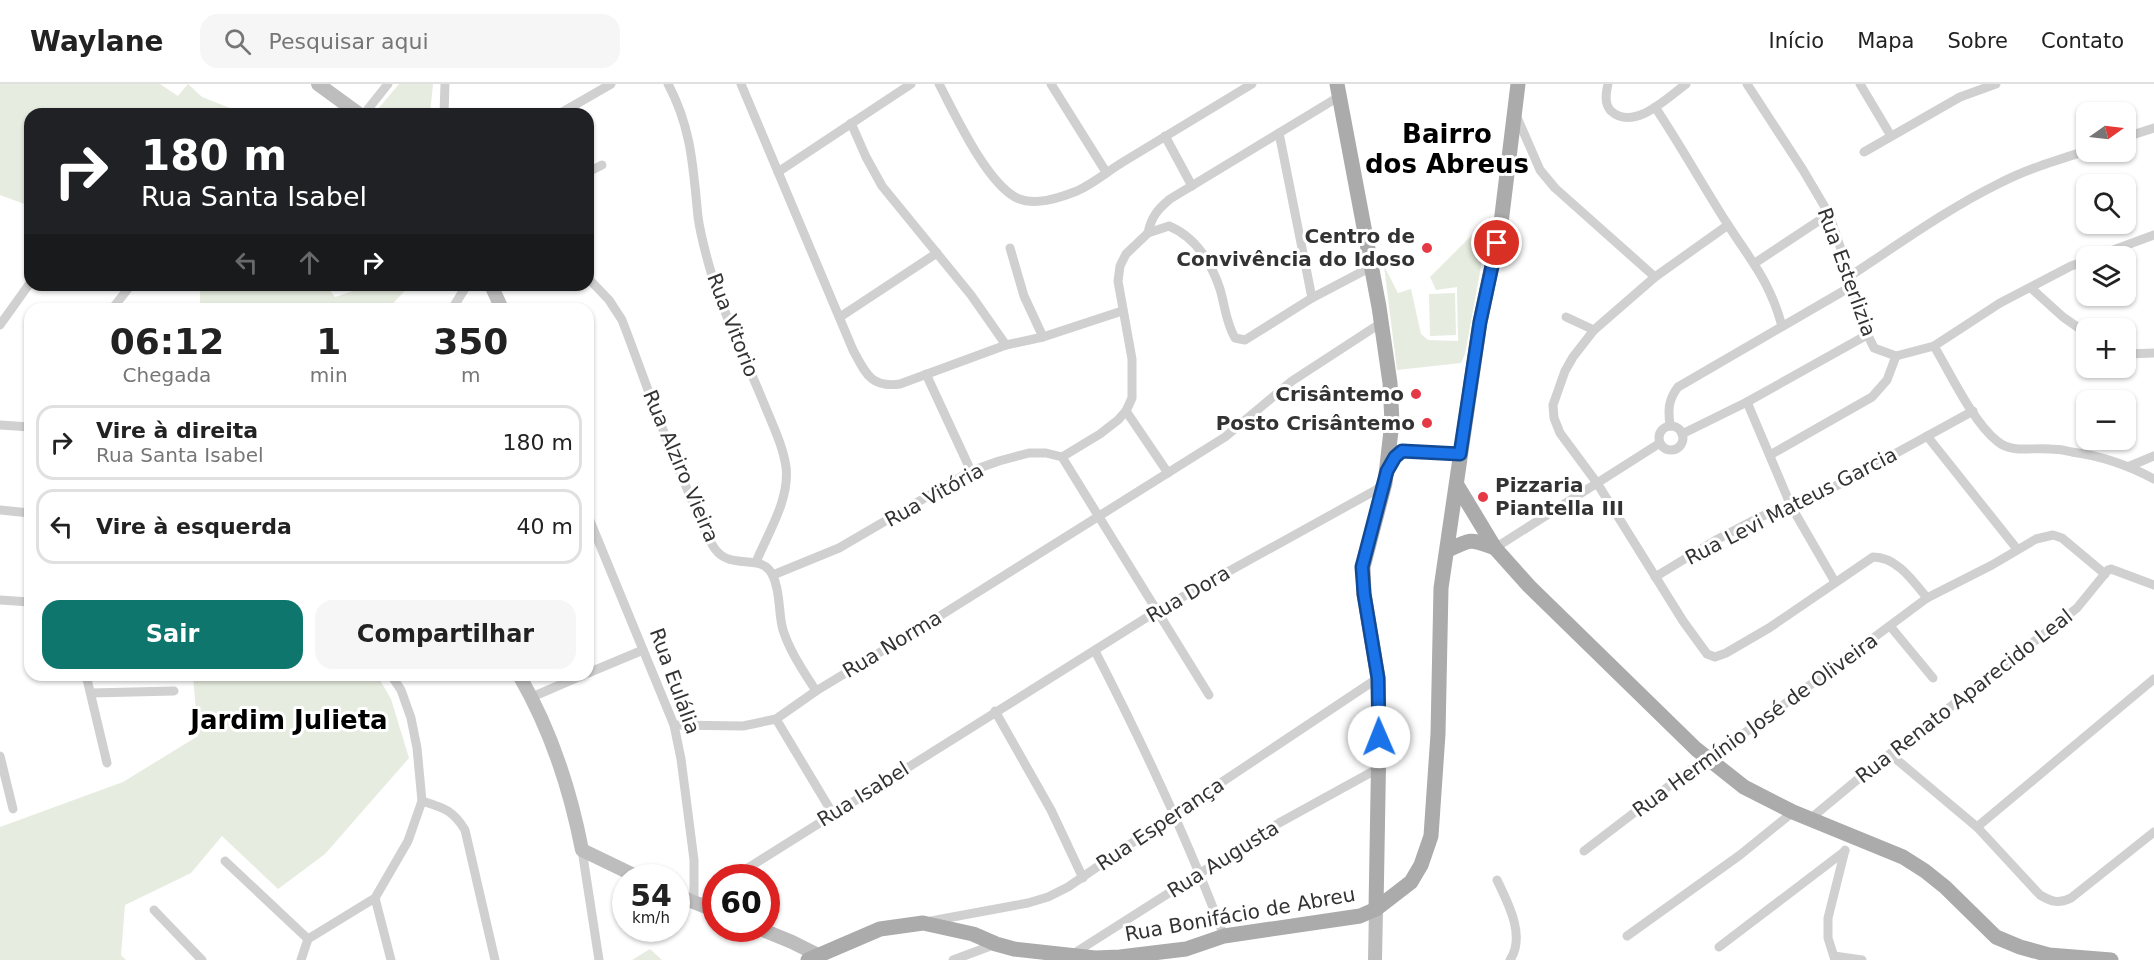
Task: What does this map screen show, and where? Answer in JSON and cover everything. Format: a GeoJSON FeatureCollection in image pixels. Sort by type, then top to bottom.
{"type":"FeatureCollection","features":[{"type":"Feature","properties":{"kind":"main road","name":"Rua Bonifácio de Abreu"},"geometry":{"type":"LineString","coordinates":[[813,958],[880,929],[922,923],[973,934],[996,944],[1024,950],[1104,958],[1148,955],[1185,949],[1224,936],[1360,916],[1376,909],[1411,882],[1421,865],[1431,836],[1438,734],[1441,588],[1480,322],[1501,223],[1518,84]]}},
{"type":"Feature","properties":{"kind":"main road"},"geometry":{"type":"LineString","coordinates":[[1339,90],[1373,266],[1390,383],[1392,429],[1386,477],[1362,567],[1364,594],[1378,678],[1376,909]]}},
{"type":"Feature","properties":{"kind":"main road"},"geometry":{"type":"LineString","coordinates":[[1456,484],[1495,548],[1537,594],[1652,707],[1744,787],[1810,819],[1848,844],[1903,857],[1925,871],[1996,937],[2049,955],[2111,960]]}},
{"type":"Feature","properties":{"kind":"main road"},"geometry":{"type":"LineString","coordinates":[[1448,550],[1460,543],[1473,540],[1495,548]]}},
{"type":"Feature","properties":{"kind":"street"},"geometry":{"type":"LineString","coordinates":[[318,84],[351,108]]}},
{"type":"Feature","properties":{"kind":"street"},"geometry":{"type":"LineString","coordinates":[[369,108],[388,84]]}},
{"type":"Feature","properties":{"kind":"street"},"geometry":{"type":"LineString","coordinates":[[444,108],[445,84]]}},
{"type":"Feature","properties":{"kind":"street"},"geometry":{"type":"LineString","coordinates":[[569,108],[611,84]]}},
{"type":"Feature","properties":{"kind":"street","name":"Rua Vitorio"},"geometry":{"type":"LineString","coordinates":[[668,84],[687,131],[696,185],[698,218],[714,281],[783,451],[786,469],[785,488],[780,508],[756,562]]}},
{"type":"Feature","properties":{"kind":"street"},"geometry":{"type":"LineString","coordinates":[[741,84],[861,365],[878,384],[887,386],[900,384],[1006,345],[1043,337],[1122,311]]}},
{"type":"Feature","properties":{"kind":"street"},"geometry":{"type":"LineString","coordinates":[[778,172],[911,84]]}},
{"type":"Feature","properties":{"kind":"street"},"geometry":{"type":"LineString","coordinates":[[939,84],[983,163],[1015,196],[1032,201],[1065,196],[1080,190],[1251,84]]}},
{"type":"Feature","properties":{"kind":"street"},"geometry":{"type":"LineString","coordinates":[[1051,84],[1106,172]]}},
{"type":"Feature","properties":{"kind":"street"},"geometry":{"type":"LineString","coordinates":[[1608,84],[1606,99],[1611,111],[1625,117],[1641,116],[1686,84]]}},
{"type":"Feature","properties":{"kind":"street","name":"Rua Esterlizia"},"geometry":{"type":"LineString","coordinates":[[1747,84],[1829,214],[1867,335],[1874,348],[1896,356],[1934,346],[2000,303],[2076,264]]}},
{"type":"Feature","properties":{"kind":"street"},"geometry":{"type":"LineString","coordinates":[[1860,84],[1891,136]]}},
{"type":"Feature","properties":{"kind":"street"},"geometry":{"type":"LineString","coordinates":[[1864,152],[1960,97],[1996,84]]}},
{"type":"Feature","properties":{"kind":"street"},"geometry":{"type":"LineString","coordinates":[[1148,233],[1150,221],[1158,209],[1279,133],[1339,90]]}},
{"type":"Feature","properties":{"kind":"street"},"geometry":{"type":"LineString","coordinates":[[1655,107],[1728,225],[1755,263],[1769,288],[1782,326]]}},
{"type":"Feature","properties":{"kind":"street"},"geometry":{"type":"LineString","coordinates":[[1515,110],[1540,170],[1555,188],[1655,277]]}},
{"type":"Feature","properties":{"kind":"street"},"geometry":{"type":"LineString","coordinates":[[851,123],[882,186],[971,295],[1006,345]]}},
{"type":"Feature","properties":{"kind":"street"},"geometry":{"type":"LineString","coordinates":[[2136,134],[2154,128]]}},
{"type":"Feature","properties":{"kind":"street"},"geometry":{"type":"LineString","coordinates":[[1279,133],[1312,298]]}},
{"type":"Feature","properties":{"kind":"street"},"geometry":{"type":"LineString","coordinates":[[1165,136],[1192,186]]}},
{"type":"Feature","properties":{"kind":"street"},"geometry":{"type":"LineString","coordinates":[[1850,276],[1969,200],[2000,183],[2076,154]]}},
{"type":"Feature","properties":{"kind":"street"},"geometry":{"type":"LineString","coordinates":[[594,169],[602,165]]}},
{"type":"Feature","properties":{"kind":"street"},"geometry":{"type":"LineString","coordinates":[[1755,263],[1829,214]]}},
{"type":"Feature","properties":{"kind":"street"},"geometry":{"type":"LineString","coordinates":[[1728,225],[1655,277],[1594,330],[1573,357],[1559,386],[1553,405],[1554,418],[1560,433],[1597,483],[1683,621],[1707,654],[1715,657],[1733,650],[1873,557],[1883,557],[1892,561],[1927,598]]}},
{"type":"Feature","properties":{"kind":"street"},"geometry":{"type":"LineString","coordinates":[[1209,695],[1062,457],[1100,434],[1126,411],[1132,398],[1132,359],[1118,280],[1120,266],[1126,254],[1148,233],[1169,226],[1190,238],[1201,250],[1219,287],[1230,329],[1235,338],[1245,340],[1312,298],[1373,266]]}},
{"type":"Feature","properties":{"kind":"street"},"geometry":{"type":"LineString","coordinates":[[2124,246],[2154,235]]}},
{"type":"Feature","properties":{"kind":"street"},"geometry":{"type":"LineString","coordinates":[[1010,248],[1024,297],[1043,337]]}},
{"type":"Feature","properties":{"kind":"street"},"geometry":{"type":"LineString","coordinates":[[840,316],[937,253]]}},
{"type":"Feature","properties":{"kind":"street","name":"Rua Alziro Vieira"},"geometry":{"type":"LineString","coordinates":[[594,284],[609,300],[622,320],[681,475],[706,533],[723,558],[732,561],[756,562]]}},
{"type":"Feature","properties":{"kind":"street"},"geometry":{"type":"LineString","coordinates":[[1670,426],[1668,410],[1670,396],[1678,387],[1852,286]]}},
{"type":"Feature","properties":{"kind":"street"},"geometry":{"type":"LineString","coordinates":[[2031,288],[2076,326]]}},
{"type":"Feature","properties":{"kind":"street"},"geometry":{"type":"LineString","coordinates":[[0,325],[24,291]]}},
{"type":"Feature","properties":{"kind":"street"},"geometry":{"type":"LineString","coordinates":[[117,303],[126,291]]}},
{"type":"Feature","properties":{"kind":"street"},"geometry":{"type":"LineString","coordinates":[[1566,317],[1594,330]]}},
{"type":"Feature","properties":{"kind":"street"},"geometry":{"type":"LineString","coordinates":[[1126,411],[1168,473],[1225,437],[1292,381],[1381,323]]}},
{"type":"Feature","properties":{"kind":"street"},"geometry":{"type":"LineString","coordinates":[[1682,434],[1747,402],[1867,335]]}},
{"type":"Feature","properties":{"kind":"street"},"geometry":{"type":"LineString","coordinates":[[1934,346],[1972,411],[1997,442],[2023,450],[2049,448],[2103,457],[2130,466],[2154,479]]}},
{"type":"Feature","properties":{"kind":"street"},"geometry":{"type":"LineString","coordinates":[[2136,354],[2154,353]]}},
{"type":"Feature","properties":{"kind":"street"},"geometry":{"type":"LineString","coordinates":[[1770,455],[1872,397],[1887,380],[1896,356]]}},
{"type":"Feature","properties":{"kind":"street"},"geometry":{"type":"LineString","coordinates":[[926,374],[971,471]]}},
{"type":"Feature","properties":{"kind":"street"},"geometry":{"type":"LineString","coordinates":[[1747,402],[1791,506],[1835,582]]}},
{"type":"Feature","properties":{"kind":"street","name":"Rua Levi Mateus Garcia"},"geometry":{"type":"LineString","coordinates":[[1655,577],[1716,540],[1760,517],[1838,485],[1972,411]]}},
{"type":"Feature","properties":{"kind":"street"},"geometry":{"type":"LineString","coordinates":[[0,425],[24,426]]}},
{"type":"Feature","properties":{"kind":"street"},"geometry":{"type":"LineString","coordinates":[[1670,426],[1677,428],[1682,434],[1682,442],[1677,448],[1670,450],[1660,443],[1660,432],[1670,426]]}},
{"type":"Feature","properties":{"kind":"street"},"geometry":{"type":"LineString","coordinates":[[1392,429],[1396,443],[1402,451],[1460,454]]}},
{"type":"Feature","properties":{"kind":"street"},"geometry":{"type":"LineString","coordinates":[[1927,436],[2017,549]]}},
{"type":"Feature","properties":{"kind":"street"},"geometry":{"type":"LineString","coordinates":[[1495,548],[1660,443]]}},
{"type":"Feature","properties":{"kind":"street","name":"Rua Dora"},"geometry":{"type":"LineString","coordinates":[[995,711],[1157,611],[1376,490],[1386,477],[1395,457],[1402,451]]}},
{"type":"Feature","properties":{"kind":"street","name":"Rua Vitória"},"geometry":{"type":"LineString","coordinates":[[773,575],[839,548],[971,471],[999,460],[1029,453],[1046,453],[1062,457]]}},
{"type":"Feature","properties":{"kind":"street"},"geometry":{"type":"LineString","coordinates":[[2130,466],[2154,456]]}},
{"type":"Feature","properties":{"kind":"street","name":"Rua Norma"},"geometry":{"type":"LineString","coordinates":[[674,725],[743,726],[776,719],[816,691],[1168,473]]}},
{"type":"Feature","properties":{"kind":"street"},"geometry":{"type":"LineString","coordinates":[[0,510],[24,512]]}},
{"type":"Feature","properties":{"kind":"street","name":"Rua Eulália"},"geometry":{"type":"LineString","coordinates":[[594,531],[674,725],[681,759],[694,860],[697,904]]}},
{"type":"Feature","properties":{"kind":"street","name":"Rua Hermínio José de Oliveira"},"geometry":{"type":"LineString","coordinates":[[1584,851],[1707,757],[1755,726],[1927,598],[1992,565],[2017,549],[2036,539],[2053,535],[2062,538],[2108,571]]}},
{"type":"Feature","properties":{"kind":"street"},"geometry":{"type":"LineString","coordinates":[[756,562],[766,567],[773,575],[783,630],[799,664],[816,691]]}},
{"type":"Feature","properties":{"kind":"street"},"geometry":{"type":"LineString","coordinates":[[2108,571],[2154,585]]}},
{"type":"Feature","properties":{"kind":"street","name":"Rua Renato Aparecido Leal"},"geometry":{"type":"LineString","coordinates":[[1810,819],[2077,608],[2108,571]]}},
{"type":"Feature","properties":{"kind":"street"},"geometry":{"type":"LineString","coordinates":[[0,600],[24,602]]}},
{"type":"Feature","properties":{"kind":"street"},"geometry":{"type":"LineString","coordinates":[[1890,626],[1933,678]]}},
{"type":"Feature","properties":{"kind":"street"},"geometry":{"type":"LineString","coordinates":[[594,670],[643,650]]}},
{"type":"Feature","properties":{"kind":"street"},"geometry":{"type":"LineString","coordinates":[[1095,651],[1152,764],[1200,873],[1224,936]]}},
{"type":"Feature","properties":{"kind":"street","name":"Rua Esperança"},"geometry":{"type":"LineString","coordinates":[[922,923],[982,913],[1048,897],[1083,878],[1174,814],[1378,678]]}},
{"type":"Feature","properties":{"kind":"street"},"geometry":{"type":"LineString","coordinates":[[1977,827],[2154,679]]}},
{"type":"Feature","properties":{"kind":"street"},"geometry":{"type":"LineString","coordinates":[[88,681],[107,763]]}},
{"type":"Feature","properties":{"kind":"street"},"geometry":{"type":"LineString","coordinates":[[301,960],[308,939],[375,898],[408,841],[422,801],[419,757],[411,718],[396,681]]}},
{"type":"Feature","properties":{"kind":"street"},"geometry":{"type":"LineString","coordinates":[[523,681],[532,697],[571,795],[599,960]]}},
{"type":"Feature","properties":{"kind":"street"},"geometry":{"type":"LineString","coordinates":[[532,697],[569,681]]}},
{"type":"Feature","properties":{"kind":"street"},"geometry":{"type":"LineString","coordinates":[[91,693],[174,691]]}},
{"type":"Feature","properties":{"kind":"street"},"geometry":{"type":"LineString","coordinates":[[995,711],[1051,810],[1083,878]]}},
{"type":"Feature","properties":{"kind":"street","name":"Rua Isabel"},"geometry":{"type":"LineString","coordinates":[[754,864],[995,711]]}},
{"type":"Feature","properties":{"kind":"street"},"geometry":{"type":"LineString","coordinates":[[776,719],[833,814]]}},
{"type":"Feature","properties":{"kind":"street"},"geometry":{"type":"LineString","coordinates":[[1890,754],[1977,827],[2040,895],[2052,902],[2063,902],[2071,898],[2154,831]]}},
{"type":"Feature","properties":{"kind":"street"},"geometry":{"type":"LineString","coordinates":[[0,756],[13,809]]}},
{"type":"Feature","properties":{"kind":"street","name":"Rua Augusta"},"geometry":{"type":"LineString","coordinates":[[1071,955],[1279,823],[1379,768]]}},
{"type":"Feature","properties":{"kind":"street"},"geometry":{"type":"LineString","coordinates":[[422,801],[445,808],[457,817],[465,830],[495,960]]}},
{"type":"Feature","properties":{"kind":"street"},"geometry":{"type":"LineString","coordinates":[[1627,936],[1740,855],[1793,812]]}},
{"type":"Feature","properties":{"kind":"street"},"geometry":{"type":"LineString","coordinates":[[1719,947],[1848,844]]}},
{"type":"Feature","properties":{"kind":"street"},"geometry":{"type":"LineString","coordinates":[[1848,844],[1828,918],[1828,938],[1834,958],[1862,960]]}},
{"type":"Feature","properties":{"kind":"street"},"geometry":{"type":"LineString","coordinates":[[582,850],[612,864]]}},
{"type":"Feature","properties":{"kind":"street"},"geometry":{"type":"LineString","coordinates":[[225,861],[308,939]]}},
{"type":"Feature","properties":{"kind":"street"},"geometry":{"type":"LineString","coordinates":[[1497,880],[1512,916],[1516,934],[1517,947],[1510,960]]}},
{"type":"Feature","properties":{"kind":"street"},"geometry":{"type":"LineString","coordinates":[[375,898],[391,960]]}},
{"type":"Feature","properties":{"kind":"street"},"geometry":{"type":"LineString","coordinates":[[690,901],[702,906]]}},
{"type":"Feature","properties":{"kind":"street"},"geometry":{"type":"LineString","coordinates":[[697,904],[702,901]]}},
{"type":"Feature","properties":{"kind":"street"},"geometry":{"type":"LineString","coordinates":[[1375,960],[1376,909]]}},
{"type":"Feature","properties":{"kind":"street"},"geometry":{"type":"LineString","coordinates":[[154,910],[202,960]]}},
{"type":"Feature","properties":{"kind":"street"},"geometry":{"type":"LineString","coordinates":[[780,937],[792,942],[813,958]]}},
{"type":"Feature","properties":{"kind":"street"},"geometry":{"type":"LineString","coordinates":[[953,960],[996,944]]}},
{"type":"Feature","properties":{"kind":"shaded area"},"geometry":{"type":"Polygon","coordinates":[[[0,84],[160,84],[178,96],[188,84],[202,97],[230,108],[24,108],[24,204],[0,195],[0,84]]]}},
{"type":"Feature","properties":{"kind":"shaded area"},"geometry":{"type":"Polygon","coordinates":[[[399,84],[433,84],[431,108],[379,108],[399,84]]]}},
{"type":"Feature","properties":{"kind":"shaded area"},"geometry":{"type":"Polygon","coordinates":[[[1490,217],[1465,354],[1461,363],[1397,370],[1384,266],[1398,293],[1411,289],[1421,334],[1428,340],[1458,341],[1457,287],[1436,290],[1430,277],[1490,217]]]}},
{"type":"Feature","properties":{"kind":"shaded area"},"geometry":{"type":"Polygon","coordinates":[[[200,291],[330,291],[335,297],[353,291],[404,291],[394,303],[200,303],[200,291]]]}},
{"type":"Feature","properties":{"kind":"shaded area"},"geometry":{"type":"Polygon","coordinates":[[[1455,293],[1456,335],[1430,336],[1429,294],[1455,293]]]}},
{"type":"Feature","properties":{"kind":"shaded area"},"geometry":{"type":"Polygon","coordinates":[[[193,681],[380,681],[391,699],[409,758],[325,854],[278,889],[222,836],[191,873],[125,905],[121,955],[126,960],[0,960],[0,827],[123,782],[198,736],[193,681]]]}},
{"type":"Feature","properties":{"kind":"shaded area"},"geometry":{"type":"Polygon","coordinates":[[[650,949],[662,960],[632,960],[650,949]]]}},
{"type":"Feature","properties":{"kind":"place","name":"Centro de Convivência do Idoso"},"geometry":{"type":"Point","coordinates":[1427,248]}},
{"type":"Feature","properties":{"kind":"place","name":"Crisântemo"},"geometry":{"type":"Point","coordinates":[1416,394]}},
{"type":"Feature","properties":{"kind":"place","name":"Posto Crisântemo"},"geometry":{"type":"Point","coordinates":[1427,423]}},
{"type":"Feature","properties":{"kind":"place","name":"Pizzaria Piantella III"},"geometry":{"type":"Point","coordinates":[1483,497]}},
{"type":"Feature","properties":{"kind":"district","name":"Bairro dos Abreus"},"geometry":{"type":"Point","coordinates":[1447,149]}},
{"type":"Feature","properties":{"kind":"district","name":"Jardim Julieta"},"geometry":{"type":"Point","coordinates":[289,720]}},
{"type":"Feature","properties":{"kind":"route"},"geometry":{"type":"LineString","coordinates":[[1379,737],[1378,678],[1364,594],[1362,567],[1368,541],[1387,471],[1395,457],[1402,451],[1460,454],[1480,322],[1497,243]]}}]}
